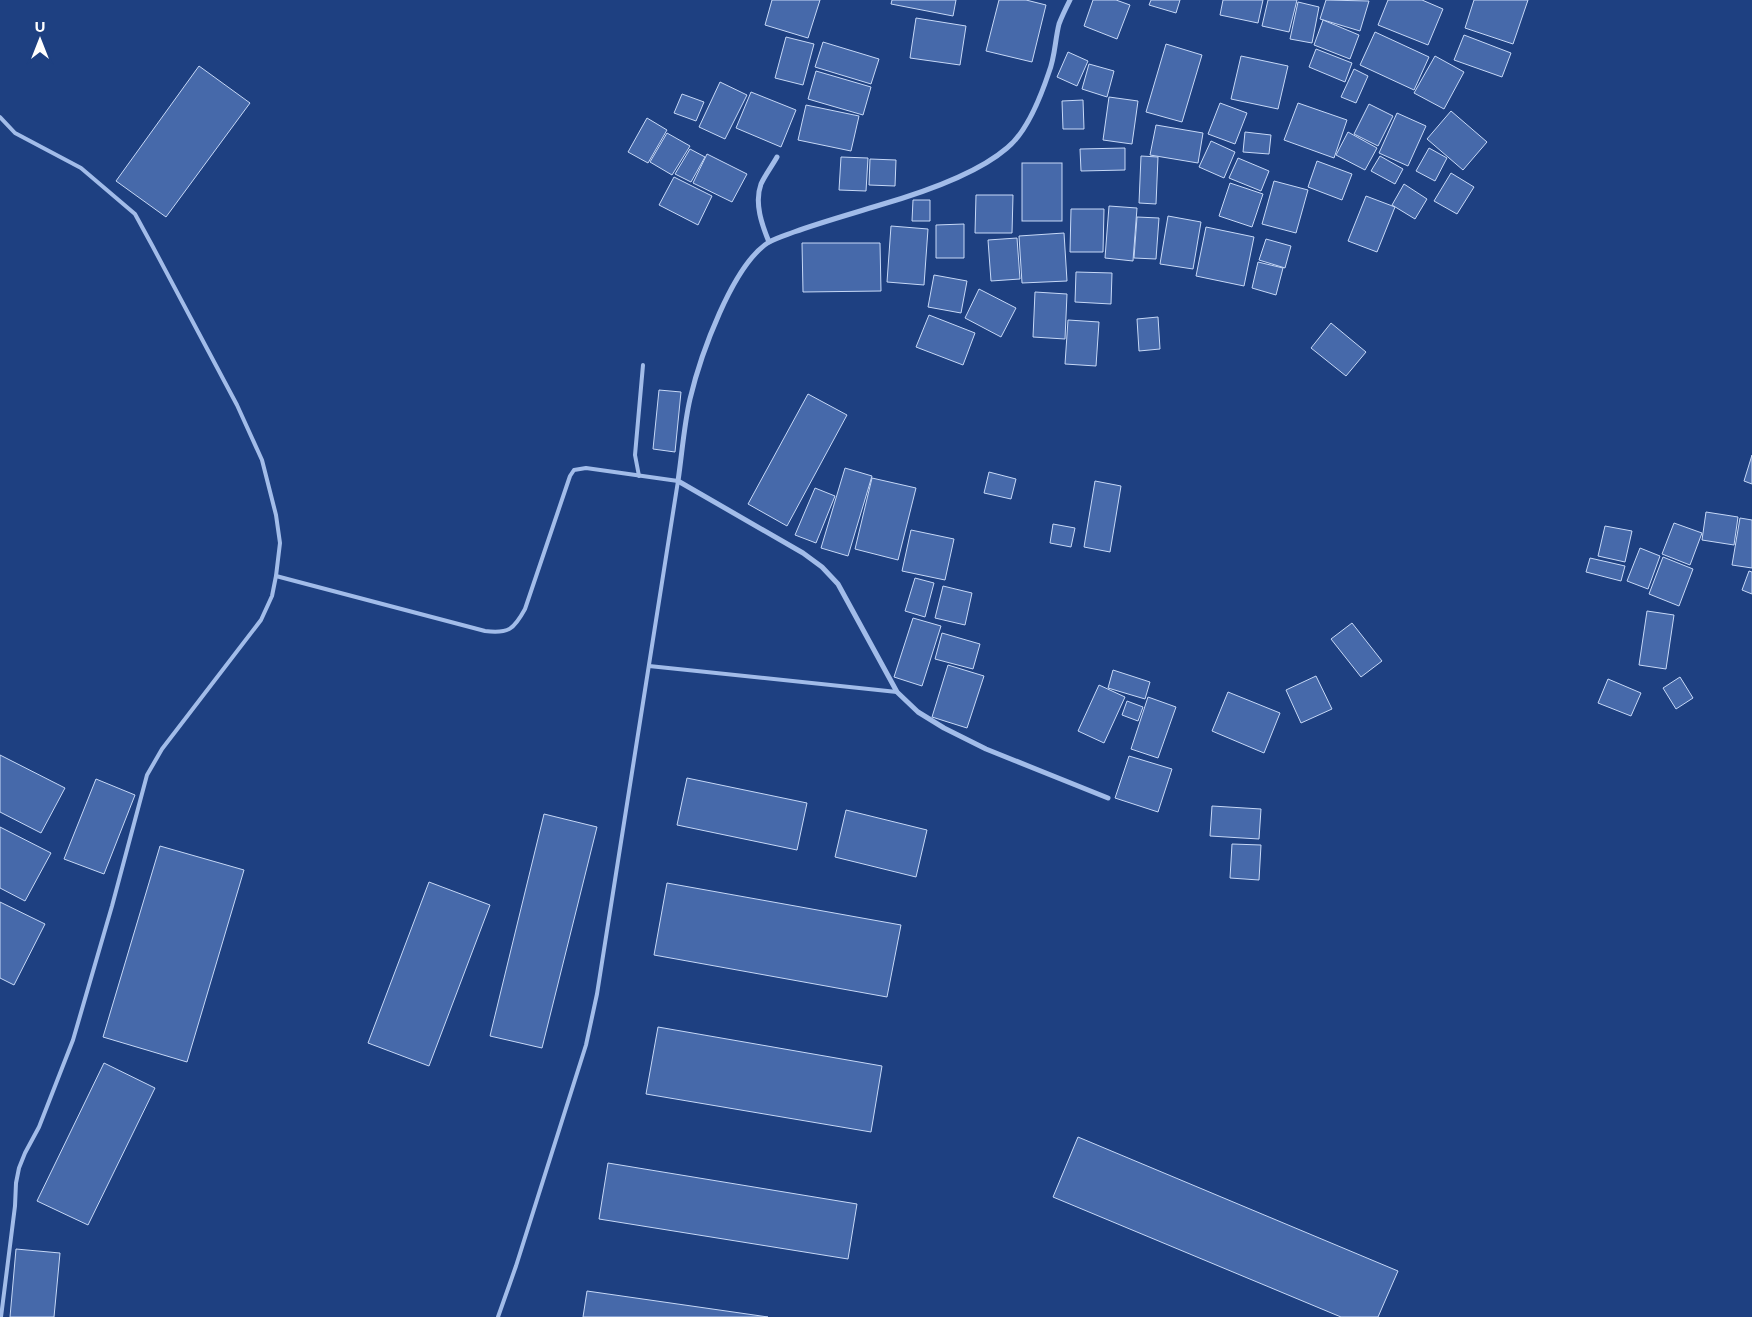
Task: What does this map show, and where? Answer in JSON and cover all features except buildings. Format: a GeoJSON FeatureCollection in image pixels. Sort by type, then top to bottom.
{"type":"FeatureCollection","features":[{"type":"Feature","properties":{"kind":"street"},"geometry":{"type":"LineString","coordinates":[[1070,0],[1059,25],[1050,72],[1027,122],[1008,148],[978,167],[947,181],[902,198],[818,223],[769,242],[755,254],[742,270],[731,289],[718,317],[700,366],[690,399],[678,481],[803,553],[822,567],[838,584],[897,692],[918,712],[944,728],[986,749],[1108,798]]}},
{"type":"Feature","properties":{"kind":"street"},"geometry":{"type":"LineString","coordinates":[[769,242],[762,224],[758,196],[761,185],[777,157]]}},
{"type":"Feature","properties":{"kind":"lane"},"geometry":{"type":"LineString","coordinates":[[0,117],[15,133],[81,168],[135,214],[237,405],[262,460],[276,515],[280,543],[272,596],[261,620],[162,749],[147,775],[112,906],[73,1040],[39,1126],[19,1168],[16,1184],[16,1206],[1,1317]]}},
{"type":"Feature","properties":{"kind":"lane"},"geometry":{"type":"LineString","coordinates":[[639,476],[635,455],[643,365]]}},
{"type":"Feature","properties":{"kind":"lane"},"geometry":{"type":"LineString","coordinates":[[276,576],[485,631],[501,632],[516,626],[525,609],[572,472],[581,468],[678,481],[597,994],[586,1045],[498,1317]]}},
{"type":"Feature","properties":{"kind":"lane"},"geometry":{"type":"LineString","coordinates":[[649,666],[897,692]]}}]}
